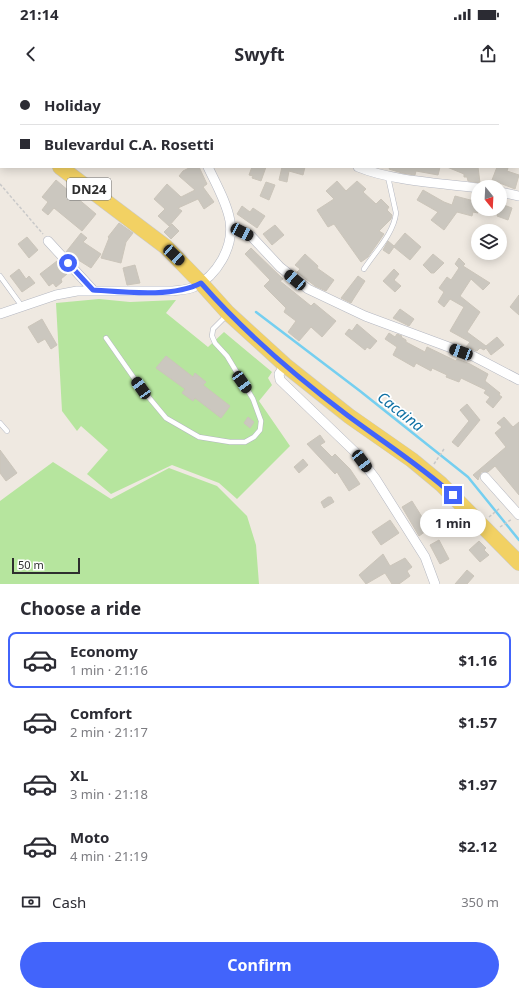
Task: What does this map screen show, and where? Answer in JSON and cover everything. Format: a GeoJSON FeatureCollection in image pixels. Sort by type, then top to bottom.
{"type":"FeatureCollection","features":[{"type":"Feature","properties":{"kind":"main road","name":"DN24"},"geometry":{"type":"LineString","coordinates":[[61,168],[166,247],[228,313],[285,365],[344,412],[428,472],[480,522],[519,563]]}},
{"type":"Feature","properties":{"kind":"street"},"geometry":{"type":"LineString","coordinates":[[0,314],[21,305],[56,295],[93,290],[133,292],[173,291],[186,289],[201,283],[221,262],[226,251],[231,232],[230,220],[208,168]]}},
{"type":"Feature","properties":{"kind":"street"},"geometry":{"type":"LineString","coordinates":[[360,168],[371,173],[388,176],[471,187]]}},
{"type":"Feature","properties":{"kind":"street"},"geometry":{"type":"LineString","coordinates":[[507,193],[519,196]]}},
{"type":"Feature","properties":{"kind":"street"},"geometry":{"type":"LineString","coordinates":[[231,232],[242,232],[251,236],[280,267],[308,289],[365,316],[473,356],[519,380]]}},
{"type":"Feature","properties":{"kind":"street"},"geometry":{"type":"LineString","coordinates":[[48,241],[93,290]]}},
{"type":"Feature","properties":{"kind":"street"},"geometry":{"type":"LineString","coordinates":[[285,365],[279,374],[280,380],[355,452],[375,478],[425,557],[435,584]]}},
{"type":"Feature","properties":{"kind":"street"},"geometry":{"type":"LineString","coordinates":[[485,477],[519,514]]}},
{"type":"Feature","properties":{"kind":"lane"},"geometry":{"type":"LineString","coordinates":[[364,268],[396,219],[388,176]]}},
{"type":"Feature","properties":{"kind":"lane"},"geometry":{"type":"LineString","coordinates":[[0,276],[21,305]]}},
{"type":"Feature","properties":{"kind":"lane"},"geometry":{"type":"LineString","coordinates":[[106,338],[141,388],[166,418],[199,438],[230,442],[245,442],[254,437],[260,430],[261,421],[254,399],[227,356],[215,343],[212,336],[213,330],[228,313]]}},
{"type":"Feature","properties":{"kind":"lane"},"geometry":{"type":"LineString","coordinates":[[0,423],[7,431]]}},
{"type":"Feature","properties":{"kind":"path"},"geometry":{"type":"LineString","coordinates":[[0,184],[48,241]]}},
{"type":"Feature","properties":{"kind":"path"},"geometry":{"type":"LineString","coordinates":[[428,472],[444,449]]}},
{"type":"Feature","properties":{"kind":"path"},"geometry":{"type":"LineString","coordinates":[[480,522],[508,503]]}},
{"type":"Feature","properties":{"kind":"path"},"geometry":{"type":"LineString","coordinates":[[491,534],[519,514]]}},
{"type":"Feature","properties":{"kind":"green space"},"geometry":{"type":"Polygon","coordinates":[[[99,299],[130,302],[176,300],[166,313],[208,347],[224,332],[272,372],[268,378],[272,385],[259,401],[290,446],[237,499],[219,483],[172,465],[111,494],[87,474],[108,450],[81,426],[77,431],[62,411],[56,303],[99,299]]]}},
{"type":"Feature","properties":{"kind":"green space"},"geometry":{"type":"Polygon","coordinates":[[[53,462],[111,499],[169,468],[217,486],[247,516],[256,545],[259,584],[0,584],[0,501],[53,462]]]}},
{"type":"Feature","properties":{"kind":"building"},"geometry":{"type":"Polygon","coordinates":[[[189,168],[199,168],[207,184],[203,187],[214,202],[204,209],[198,199],[178,208],[182,211],[169,226],[158,216],[165,209],[154,199],[167,184],[181,197],[195,190],[179,176],[183,171],[189,168]]]}},
{"type":"Feature","properties":{"kind":"building"},"geometry":{"type":"Polygon","coordinates":[[[252,168],[266,168],[261,181],[252,178],[253,176],[249,175],[252,168]]]}},
{"type":"Feature","properties":{"kind":"building"},"geometry":{"type":"Polygon","coordinates":[[[282,168],[305,168],[303,175],[289,171],[287,182],[279,180],[282,168]]]}},
{"type":"Feature","properties":{"kind":"building"},"geometry":{"type":"Polygon","coordinates":[[[440,168],[438,175],[416,171],[415,175],[389,169],[440,168]]]}},
{"type":"Feature","properties":{"kind":"building"},"geometry":{"type":"Polygon","coordinates":[[[449,168],[478,168],[480,180],[468,181],[467,177],[464,177],[464,174],[449,168]]]}},
{"type":"Feature","properties":{"kind":"building"},"geometry":{"type":"Polygon","coordinates":[[[497,168],[508,168],[507,171],[519,175],[515,189],[507,186],[507,180],[492,180],[497,168]]]}},
{"type":"Feature","properties":{"kind":"building"},"geometry":{"type":"Polygon","coordinates":[[[56,180],[96,214],[82,231],[54,208],[48,215],[42,210],[48,202],[42,197],[56,180]]]}},
{"type":"Feature","properties":{"kind":"building"},"geometry":{"type":"Polygon","coordinates":[[[337,181],[346,191],[357,181],[366,189],[363,192],[376,204],[381,199],[389,207],[387,210],[392,215],[391,219],[379,231],[384,234],[368,257],[361,262],[334,224],[328,227],[317,210],[334,199],[326,191],[337,181]]]}},
{"type":"Feature","properties":{"kind":"building"},"geometry":{"type":"Polygon","coordinates":[[[266,182],[275,185],[269,200],[260,196],[266,182]]]}},
{"type":"Feature","properties":{"kind":"building"},"geometry":{"type":"Polygon","coordinates":[[[423,190],[452,205],[455,196],[471,200],[471,216],[457,212],[444,230],[431,220],[438,212],[417,200],[423,190]]]}},
{"type":"Feature","properties":{"kind":"building"},"geometry":{"type":"Polygon","coordinates":[[[242,206],[250,212],[253,208],[265,216],[257,228],[237,214],[242,206]]]}},
{"type":"Feature","properties":{"kind":"building"},"geometry":{"type":"Polygon","coordinates":[[[507,206],[512,208],[508,220],[497,216],[507,216],[507,206]]]}},
{"type":"Feature","properties":{"kind":"building"},"geometry":{"type":"Polygon","coordinates":[[[119,223],[133,233],[126,242],[121,263],[101,258],[109,238],[108,237],[119,223]]]}},
{"type":"Feature","properties":{"kind":"building"},"geometry":{"type":"Polygon","coordinates":[[[172,224],[179,231],[171,239],[164,232],[172,224]]]}},
{"type":"Feature","properties":{"kind":"building"},"geometry":{"type":"Polygon","coordinates":[[[275,225],[284,235],[272,245],[263,234],[275,225]]]}},
{"type":"Feature","properties":{"kind":"building"},"geometry":{"type":"Polygon","coordinates":[[[81,233],[87,238],[83,242],[101,254],[91,268],[72,256],[71,257],[66,252],[81,233]]]}},
{"type":"Feature","properties":{"kind":"building"},"geometry":{"type":"Polygon","coordinates":[[[405,233],[421,247],[410,260],[394,247],[389,254],[383,250],[388,241],[394,246],[405,233]]]}},
{"type":"Feature","properties":{"kind":"building"},"geometry":{"type":"Polygon","coordinates":[[[27,237],[38,250],[29,258],[18,244],[27,237]]]}},
{"type":"Feature","properties":{"kind":"building"},"geometry":{"type":"Polygon","coordinates":[[[251,248],[283,279],[280,281],[311,306],[314,303],[336,321],[322,337],[311,327],[299,341],[288,332],[296,321],[284,312],[286,308],[264,286],[270,280],[245,254],[251,248]]]}},
{"type":"Feature","properties":{"kind":"building"},"geometry":{"type":"Polygon","coordinates":[[[305,254],[318,266],[317,268],[334,280],[326,291],[315,286],[297,272],[300,269],[295,265],[305,254]]]}},
{"type":"Feature","properties":{"kind":"building"},"geometry":{"type":"Polygon","coordinates":[[[433,254],[444,263],[434,273],[431,273],[423,265],[433,254]]]}},
{"type":"Feature","properties":{"kind":"building"},"geometry":{"type":"Polygon","coordinates":[[[459,258],[465,264],[463,266],[490,283],[483,290],[471,279],[460,296],[480,312],[467,332],[486,346],[497,337],[504,345],[491,355],[486,348],[484,350],[480,348],[477,351],[466,347],[470,342],[450,331],[464,307],[450,299],[444,307],[438,302],[444,292],[439,288],[447,277],[451,280],[459,268],[455,264],[459,258]]]}},
{"type":"Feature","properties":{"kind":"building"},"geometry":{"type":"Polygon","coordinates":[[[57,261],[67,274],[61,279],[62,282],[56,287],[53,283],[49,286],[40,274],[57,261]]]}},
{"type":"Feature","properties":{"kind":"building"},"geometry":{"type":"Polygon","coordinates":[[[135,265],[140,283],[127,285],[123,268],[135,265]]]}},
{"type":"Feature","properties":{"kind":"building"},"geometry":{"type":"Polygon","coordinates":[[[19,269],[26,279],[29,276],[35,283],[22,292],[10,276],[19,269]]]}},
{"type":"Feature","properties":{"kind":"building"},"geometry":{"type":"Polygon","coordinates":[[[394,269],[399,274],[394,280],[401,286],[395,292],[383,281],[394,269]]]}},
{"type":"Feature","properties":{"kind":"building"},"geometry":{"type":"Polygon","coordinates":[[[358,276],[365,281],[351,303],[341,298],[358,276]]]}},
{"type":"Feature","properties":{"kind":"building"},"geometry":{"type":"Polygon","coordinates":[[[519,295],[519,315],[510,307],[519,295]]]}},
{"type":"Feature","properties":{"kind":"building"},"geometry":{"type":"Polygon","coordinates":[[[400,309],[414,319],[409,326],[393,318],[400,309]]]}},
{"type":"Feature","properties":{"kind":"building"},"geometry":{"type":"Polygon","coordinates":[[[42,319],[57,345],[51,349],[45,339],[38,343],[28,327],[42,319]]]}},
{"type":"Feature","properties":{"kind":"building"},"geometry":{"type":"Polygon","coordinates":[[[357,324],[377,341],[370,349],[367,347],[365,350],[345,334],[349,329],[352,331],[357,324]]]}},
{"type":"Feature","properties":{"kind":"building"},"geometry":{"type":"Polygon","coordinates":[[[389,333],[395,337],[397,334],[402,336],[401,337],[406,340],[406,342],[425,352],[427,347],[456,361],[457,359],[470,364],[488,374],[485,381],[500,393],[499,395],[502,397],[493,408],[486,402],[490,397],[484,393],[486,390],[461,378],[459,382],[446,377],[447,375],[432,368],[431,371],[416,363],[414,367],[393,355],[397,347],[385,339],[389,333]]]}},
{"type":"Feature","properties":{"kind":"building"},"geometry":{"type":"Polygon","coordinates":[[[166,356],[193,377],[195,373],[206,382],[203,385],[230,406],[221,418],[195,398],[193,401],[182,393],[185,389],[156,368],[166,356]]]}},
{"type":"Feature","properties":{"kind":"building"},"geometry":{"type":"Polygon","coordinates":[[[467,404],[480,420],[458,447],[452,442],[469,421],[460,410],[467,404]]]}},
{"type":"Feature","properties":{"kind":"building"},"geometry":{"type":"Polygon","coordinates":[[[248,417],[254,422],[250,428],[244,423],[248,417]]]}},
{"type":"Feature","properties":{"kind":"building"},"geometry":{"type":"Polygon","coordinates":[[[504,417],[513,427],[519,422],[519,495],[495,466],[488,472],[481,472],[478,480],[473,475],[506,447],[495,433],[502,427],[497,423],[504,417]]]}},
{"type":"Feature","properties":{"kind":"building"},"geometry":{"type":"Polygon","coordinates":[[[320,435],[325,442],[320,445],[332,457],[335,454],[350,469],[360,484],[349,491],[337,472],[335,474],[307,444],[320,435]]]}},
{"type":"Feature","properties":{"kind":"building"},"geometry":{"type":"Polygon","coordinates":[[[0,450],[17,473],[6,481],[0,473],[0,450]]]}},
{"type":"Feature","properties":{"kind":"building"},"geometry":{"type":"Polygon","coordinates":[[[303,459],[308,465],[299,473],[294,467],[303,459]]]}},
{"type":"Feature","properties":{"kind":"building"},"geometry":{"type":"Polygon","coordinates":[[[328,497],[331,497],[334,502],[324,508],[321,502],[328,497]]]}},
{"type":"Feature","properties":{"kind":"building"},"geometry":{"type":"Polygon","coordinates":[[[412,501],[422,517],[433,511],[438,519],[424,527],[426,531],[419,536],[402,507],[412,501]]]}},
{"type":"Feature","properties":{"kind":"building"},"geometry":{"type":"Polygon","coordinates":[[[390,520],[399,533],[381,545],[372,532],[390,520]]]}},
{"type":"Feature","properties":{"kind":"building"},"geometry":{"type":"Polygon","coordinates":[[[439,540],[449,559],[440,564],[430,545],[439,540]]]}},
{"type":"Feature","properties":{"kind":"building"},"geometry":{"type":"Polygon","coordinates":[[[479,541],[486,548],[484,550],[489,555],[480,562],[469,550],[479,541]]]}},
{"type":"Feature","properties":{"kind":"building"},"geometry":{"type":"Polygon","coordinates":[[[383,554],[390,566],[405,558],[412,567],[407,571],[410,576],[399,584],[392,584],[385,573],[366,584],[359,575],[383,554]]]}},
{"type":"Feature","properties":{"kind":"building"},"geometry":{"type":"Polygon","coordinates":[[[467,570],[474,576],[467,584],[455,584],[467,570]]]}},
{"type":"Feature","properties":{"kind":"waterway","name":"Cacaina"},"geometry":{"type":"LineString","coordinates":[[256,312],[360,391],[468,477],[519,540]]}},
{"type":"Feature","properties":{"kind":"route"},"geometry":{"type":"LineString","coordinates":[[68,263],[93,290],[133,292],[173,291],[193,288],[201,283],[228,313],[285,365],[348,416],[428,472],[453,495]]}}]}
